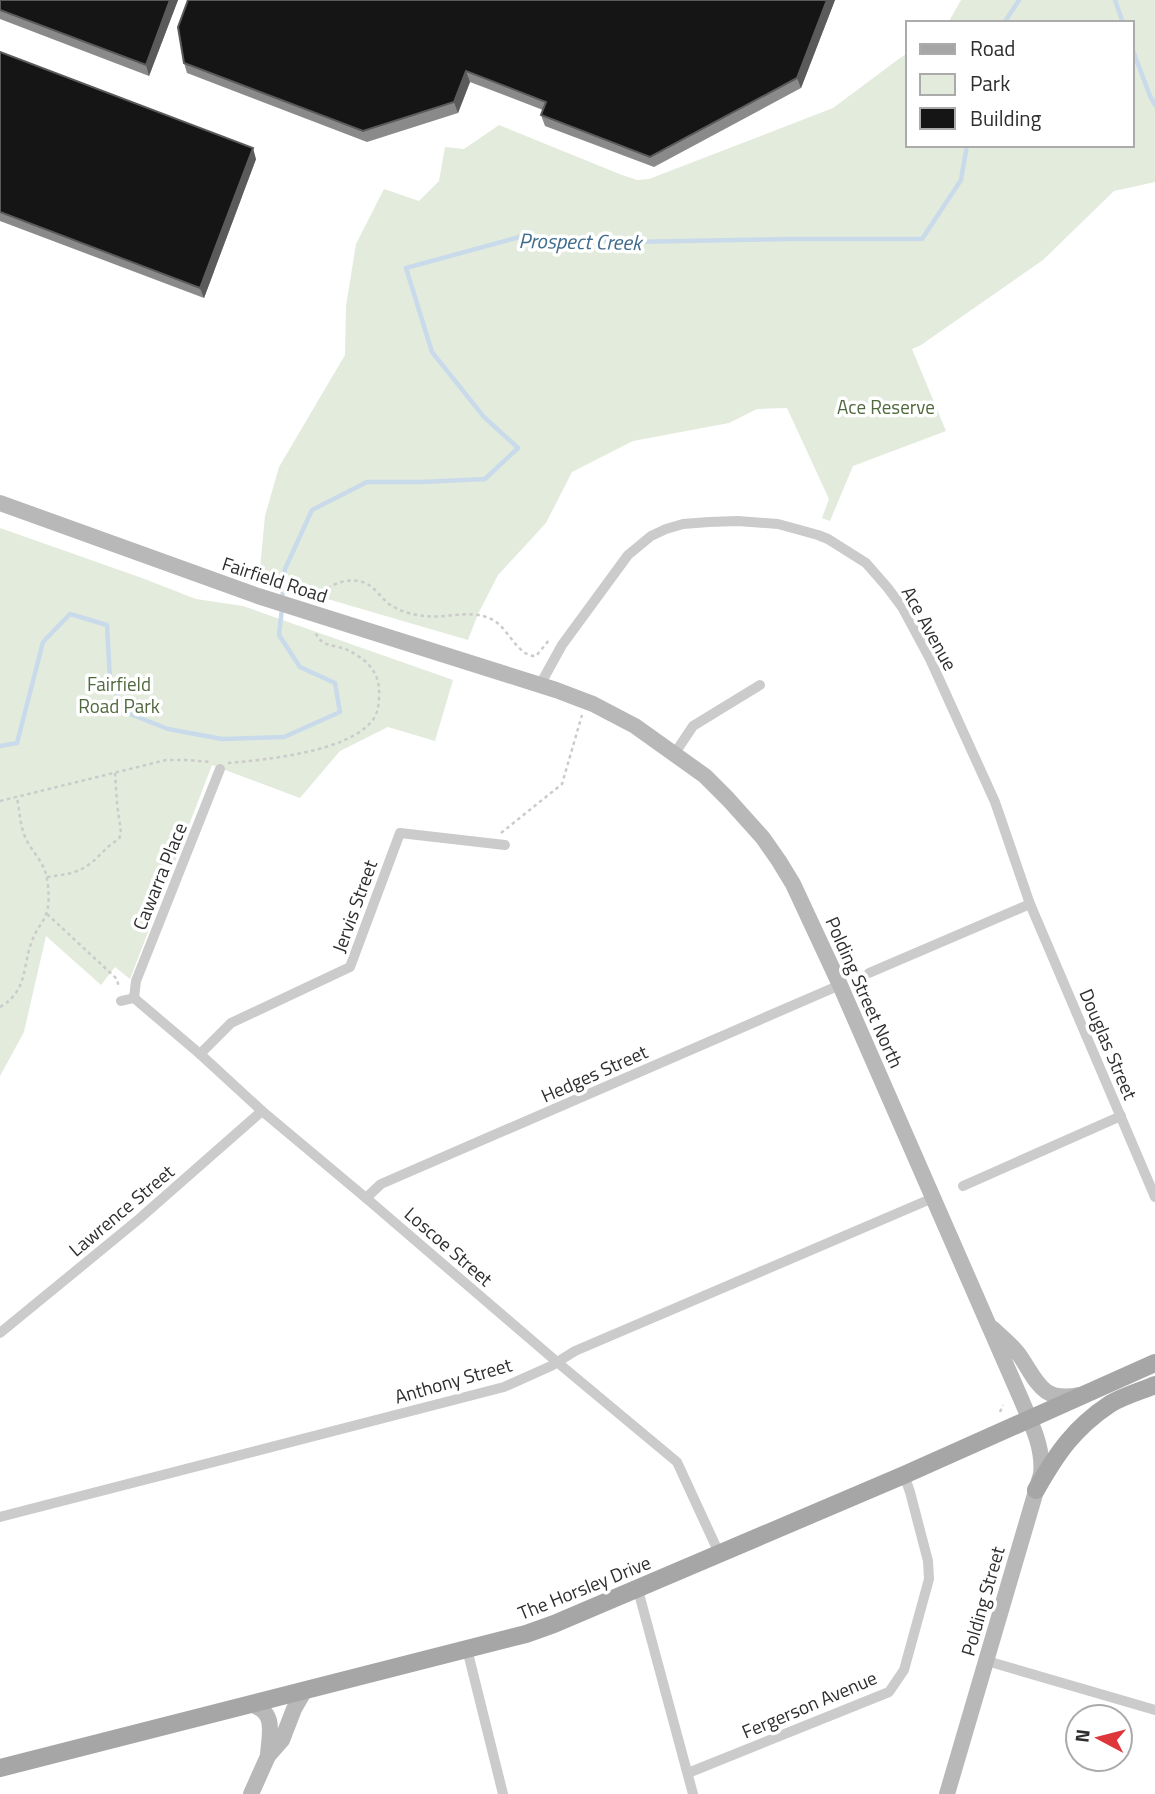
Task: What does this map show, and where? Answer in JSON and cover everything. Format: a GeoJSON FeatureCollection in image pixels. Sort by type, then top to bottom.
{"type":"FeatureCollection","features":[{"type":"Feature","properties":{"kind":"main road","name":"Fairfield Road"},"geometry":{"type":"LineString","coordinates":[[0,503],[258,596],[540,685]]}},
{"type":"Feature","properties":{"kind":"main road","name":"Polding Street North"},"geometry":{"type":"LineString","coordinates":[[540,685],[593,704],[635,726],[675,753],[705,776],[763,838],[793,884],[840,985],[1029,1420]]}},
{"type":"Feature","properties":{"kind":"main road"},"geometry":{"type":"LineString","coordinates":[[988,1324],[1019,1355],[1029,1374],[1045,1391],[1056,1396],[1085,1393]]}},
{"type":"Feature","properties":{"kind":"main road","name":"The Horsley Drive"},"geometry":{"type":"LineString","coordinates":[[0,1768],[467,1649],[554,1624],[904,1475],[1155,1363]]}},
{"type":"Feature","properties":{"kind":"main road"},"geometry":{"type":"LineString","coordinates":[[1036,1490],[1054,1458],[1077,1430],[1112,1403],[1155,1385]]}},
{"type":"Feature","properties":{"kind":"main road","name":"Polding Street"},"geometry":{"type":"LineString","coordinates":[[947,1794],[1036,1490],[1042,1461],[1041,1450],[1029,1420]]}},
{"type":"Feature","properties":{"kind":"main road"},"geometry":{"type":"LineString","coordinates":[[251,1794],[268,1756],[282,1740],[305,1690]]}},
{"type":"Feature","properties":{"kind":"main road"},"geometry":{"type":"LineString","coordinates":[[249,1704],[262,1709],[270,1723],[268,1756]]}},
{"type":"Feature","properties":{"kind":"street","name":"Ace Avenue"},"geometry":{"type":"LineString","coordinates":[[540,685],[562,645],[614,572],[628,555],[651,536],[683,524],[738,522],[778,524],[828,539],[866,563],[902,607],[930,659],[995,802],[1030,904]]}},
{"type":"Feature","properties":{"kind":"street"},"geometry":{"type":"LineString","coordinates":[[675,753],[693,726],[760,685]]}},
{"type":"Feature","properties":{"kind":"street","name":"Cawarra Place"},"geometry":{"type":"LineString","coordinates":[[134,998],[136,981],[220,769]]}},
{"type":"Feature","properties":{"kind":"street","name":"Jervis Street"},"geometry":{"type":"LineString","coordinates":[[200,1054],[231,1023],[350,967],[400,832],[505,845]]}},
{"type":"Feature","properties":{"kind":"street"},"geometry":{"type":"LineString","coordinates":[[870,973],[1030,904]]}},
{"type":"Feature","properties":{"kind":"street","name":"Douglas Street"},"geometry":{"type":"LineString","coordinates":[[1030,904],[1155,1197]]}},
{"type":"Feature","properties":{"kind":"street","name":"Hedges Street"},"geometry":{"type":"LineString","coordinates":[[366,1198],[382,1184],[840,985]]}},
{"type":"Feature","properties":{"kind":"street"},"geometry":{"type":"LineString","coordinates":[[121,1001],[134,998]]}},
{"type":"Feature","properties":{"kind":"street","name":"Loscoe Street"},"geometry":{"type":"LineString","coordinates":[[134,998],[262,1111],[677,1462],[719,1553]]}},
{"type":"Feature","properties":{"kind":"street","name":"Lawrence Street"},"geometry":{"type":"LineString","coordinates":[[0,1333],[139,1219],[262,1111]]}},
{"type":"Feature","properties":{"kind":"street"},"geometry":{"type":"LineString","coordinates":[[962,1186],[1121,1116]]}},
{"type":"Feature","properties":{"kind":"street","name":"Anthony Street"},"geometry":{"type":"LineString","coordinates":[[0,1517],[504,1387],[557,1363],[575,1351],[933,1198]]}},
{"type":"Feature","properties":{"kind":"street","name":"Fergerson Avenue"},"geometry":{"type":"LineString","coordinates":[[688,1773],[889,1692],[904,1670],[929,1579],[928,1561],[904,1475]]}},
{"type":"Feature","properties":{"kind":"street"},"geometry":{"type":"LineString","coordinates":[[638,1590],[693,1794]]}},
{"type":"Feature","properties":{"kind":"street"},"geometry":{"type":"LineString","coordinates":[[467,1649],[503,1794]]}},
{"type":"Feature","properties":{"kind":"street"},"geometry":{"type":"LineString","coordinates":[[988,1661],[1155,1710]]}},
{"type":"Feature","properties":{"kind":"path"},"geometry":{"type":"LineString","coordinates":[[0,801],[166,760],[219,763],[279,757],[334,745],[362,731],[373,721],[379,706],[378,678],[368,664],[351,651],[325,645],[315,634],[321,597],[325,590],[337,584],[363,582],[390,604],[426,617],[478,614],[492,619],[530,656],[536,656],[554,634]]}},
{"type":"Feature","properties":{"kind":"path"},"geometry":{"type":"LineString","coordinates":[[487,843],[562,784],[582,715]]}},
{"type":"Feature","properties":{"kind":"path"},"geometry":{"type":"LineString","coordinates":[[47,877],[74,873],[89,865],[98,854],[119,839],[121,833],[115,772]]}},
{"type":"Feature","properties":{"kind":"path"},"geometry":{"type":"LineString","coordinates":[[0,1007],[18,992],[32,941],[47,914],[49,901],[45,866],[22,828],[18,798]]}},
{"type":"Feature","properties":{"kind":"path"},"geometry":{"type":"LineString","coordinates":[[47,914],[117,979],[121,1001]]}},
{"type":"Feature","properties":{"kind":"path"},"geometry":{"type":"LineString","coordinates":[[1000,1412],[1003,1405]]}},
{"type":"Feature","properties":{"kind":"green space","name":"Ace Reserve"},"geometry":{"type":"Polygon","coordinates":[[[961,0],[1155,0],[1155,182],[1114,191],[1043,260],[912,349],[946,431],[853,466],[830,521],[822,518],[829,499],[787,408],[757,409],[729,423],[633,441],[572,472],[546,523],[498,575],[468,640],[259,579],[265,516],[279,467],[345,355],[346,306],[356,244],[384,189],[419,201],[439,181],[445,147],[464,149],[499,125],[622,175],[637,180],[649,179],[833,108],[906,54],[906,147],[1134,147],[1134,21],[949,21],[961,0]]]}},
{"type":"Feature","properties":{"kind":"green space","name":"Fairfield Road Park"},"geometry":{"type":"Polygon","coordinates":[[[0,528],[196,599],[243,606],[453,680],[435,741],[388,727],[340,751],[300,798],[212,765],[130,979],[115,967],[101,985],[46,936],[24,1032],[0,1076],[0,528]]]}},
{"type":"Feature","properties":{"kind":"building"},"geometry":{"type":"Polygon","coordinates":[[[0,0],[170,0],[146,65],[0,10],[0,0]]]}},
{"type":"Feature","properties":{"kind":"building"},"geometry":{"type":"Polygon","coordinates":[[[188,0],[827,0],[797,78],[650,157],[541,115],[546,102],[466,71],[454,102],[363,131],[184,63],[178,27],[188,0]]]}},
{"type":"Feature","properties":{"kind":"building"},"geometry":{"type":"Polygon","coordinates":[[[0,52],[253,148],[200,288],[0,212],[0,52]]]}},
{"type":"Feature","properties":{"kind":"waterway","name":"Prospect Creek"},"geometry":{"type":"LineString","coordinates":[[1005,21],[1019,0]]}},
{"type":"Feature","properties":{"kind":"waterway","name":"Prospect Creek"},"geometry":{"type":"LineString","coordinates":[[1115,0],[1122,21]]}},
{"type":"Feature","properties":{"kind":"waterway","name":"Prospect Creek"},"geometry":{"type":"LineString","coordinates":[[1134,53],[1155,105]]}},
{"type":"Feature","properties":{"kind":"waterway","name":"Prospect Creek"},"geometry":{"type":"LineString","coordinates":[[282,600],[285,569],[312,510],[367,482],[485,479],[518,448],[484,417],[432,352],[406,268],[523,236],[630,242],[922,239],[961,180],[967,147]]}},
{"type":"Feature","properties":{"kind":"waterway","name":"Prospect Creek"},"geometry":{"type":"LineString","coordinates":[[0,746],[17,743],[43,642],[70,614],[107,625],[110,680],[125,712],[168,729],[222,739],[284,737],[340,712],[335,683],[300,667],[279,635],[282,609]]}}]}
